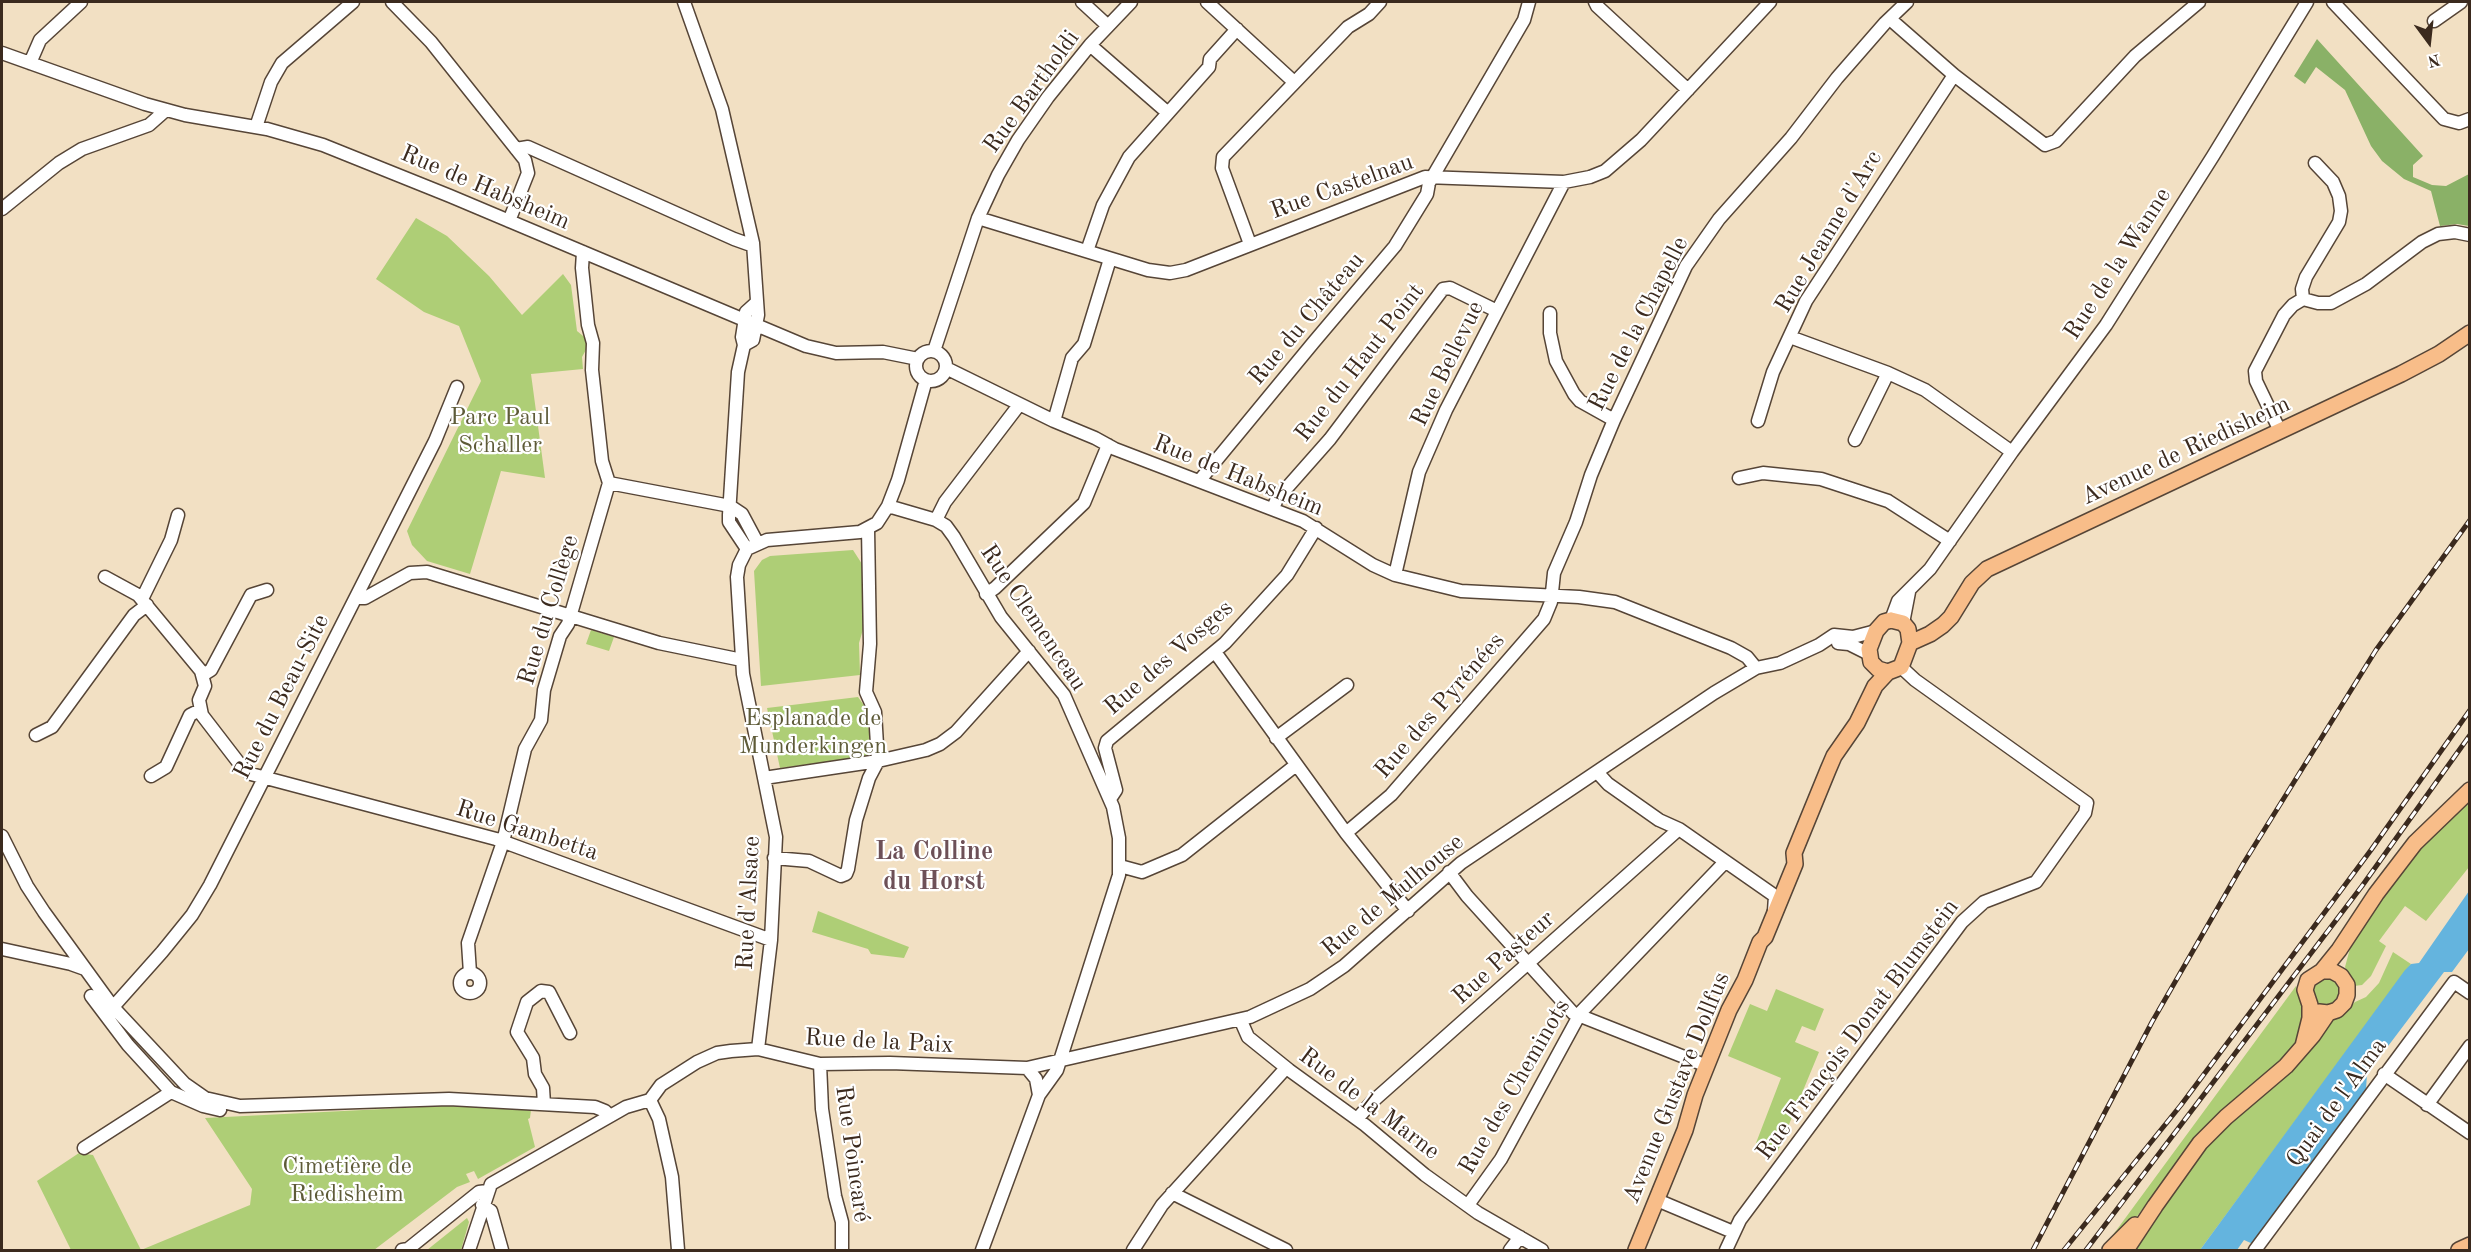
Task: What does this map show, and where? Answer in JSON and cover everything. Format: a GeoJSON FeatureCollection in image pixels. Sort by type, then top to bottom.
{"type":"FeatureCollection","features":[{"type":"Feature","properties":{"kind":"main road","name":"Avenue de Riedisheim"},"geometry":{"type":"LineString","coordinates":[[1876,631],[1884,622],[1903,629],[1930,634],[1951,617],[1972,583],[1987,569],[2401,374],[2439,354],[2469,333]]}},
{"type":"Feature","properties":{"kind":"main road","name":"Avenue Gustave Dollfus"},"geometry":{"type":"LineString","coordinates":[[1864,705],[1894,669],[1903,629]]}},
{"type":"Feature","properties":{"kind":"main road","name":"Avenue Gustave Dollfus"},"geometry":{"type":"LineString","coordinates":[[1636,1251],[1688,1122],[1695,1095],[1760,942],[1765,937],[1794,864],[1794,853],[1834,756],[1857,723],[1864,705],[1876,631]]}},
{"type":"Feature","properties":{"kind":"main road"},"geometry":{"type":"LineString","coordinates":[[1870,658],[1878,669],[1894,669]]}},
{"type":"Feature","properties":{"kind":"main road"},"geometry":{"type":"LineString","coordinates":[[2328,1013],[2318,1011],[2310,1005],[2305,995],[2306,985],[2312,975],[2322,970],[2339,950],[2406,853],[2469,790]]}},
{"type":"Feature","properties":{"kind":"main road","name":"Avenue Gustave Dollfus"},"geometry":{"type":"LineString","coordinates":[[1760,942],[1758,935],[1772,894],[1787,860],[1794,853]]}},
{"type":"Feature","properties":{"kind":"main road"},"geometry":{"type":"LineString","coordinates":[[2339,950],[2341,976]]}},
{"type":"Feature","properties":{"kind":"main road"},"geometry":{"type":"LineString","coordinates":[[2126,1251],[2154,1206],[2212,1130],[2277,1076],[2313,1035],[2328,1013],[2341,1007],[2346,999],[2347,985],[2341,976],[2332,971],[2322,970]]}},
{"type":"Feature","properties":{"kind":"main road"},"geometry":{"type":"LineString","coordinates":[[2303,1046],[2310,1017],[2310,1005]]}},
{"type":"Feature","properties":{"kind":"main road"},"geometry":{"type":"LineString","coordinates":[[2110,1251],[2154,1206]]}},
{"type":"Feature","properties":{"kind":"main road"},"geometry":{"type":"LineString","coordinates":[[2459,1251],[2469,1245]]}},
{"type":"Feature","properties":{"kind":"street"},"geometry":{"type":"LineString","coordinates":[[30,63],[40,40],[81,2]]}},
{"type":"Feature","properties":{"kind":"street"},"geometry":{"type":"LineString","coordinates":[[256,127],[271,82],[282,63],[353,2]]}},
{"type":"Feature","properties":{"kind":"street"},"geometry":{"type":"LineString","coordinates":[[392,2],[431,42],[525,160],[528,173],[509,221]]}},
{"type":"Feature","properties":{"kind":"street"},"geometry":{"type":"LineString","coordinates":[[684,2],[722,109],[753,243],[756,303],[746,312],[750,323],[742,337],[744,345],[738,372],[729,506]]}},
{"type":"Feature","properties":{"kind":"street"},"geometry":{"type":"LineString","coordinates":[[1082,2],[1108,26]]}},
{"type":"Feature","properties":{"kind":"street","name":"Rue Bartholdi"},"geometry":{"type":"LineString","coordinates":[[934,351],[978,218],[998,175],[1018,140],[1048,97],[1090,45],[1131,2]]}},
{"type":"Feature","properties":{"kind":"street"},"geometry":{"type":"LineString","coordinates":[[1207,2],[1293,82]]}},
{"type":"Feature","properties":{"kind":"street"},"geometry":{"type":"LineString","coordinates":[[1250,244],[1222,168],[1223,157],[1348,27],[1369,14],[1380,2]]}},
{"type":"Feature","properties":{"kind":"street","name":"Rue du Château"},"geometry":{"type":"LineString","coordinates":[[1200,480],[1395,246],[1524,20],[1529,2]]}},
{"type":"Feature","properties":{"kind":"street"},"geometry":{"type":"LineString","coordinates":[[1595,2],[1688,90]]}},
{"type":"Feature","properties":{"kind":"street","name":"Rue Castelnau"},"geometry":{"type":"LineString","coordinates":[[978,218],[1148,270],[1170,273],[1186,270],[1394,191],[1417,180],[1433,177],[1564,182],[1590,177],[1605,171],[1641,140],[1770,2]]}},
{"type":"Feature","properties":{"kind":"street","name":"Rue de la Chapelle"},"geometry":{"type":"LineString","coordinates":[[1552,596],[1554,573],[1614,420],[1686,266],[1709,233],[1791,138],[1837,78],[1908,2]]}},
{"type":"Feature","properties":{"kind":"street"},"geometry":{"type":"LineString","coordinates":[[1890,19],[1954,75],[2045,145],[2056,141],[2135,56],[2199,2]]}},
{"type":"Feature","properties":{"kind":"street","name":"Rue de la Wanne"},"geometry":{"type":"LineString","coordinates":[[1903,629],[1909,592],[1950,541],[2012,452],[2106,325],[2307,2]]}},
{"type":"Feature","properties":{"kind":"street"},"geometry":{"type":"LineString","coordinates":[[2333,2],[2445,119],[2452,122],[2468,120]]}},
{"type":"Feature","properties":{"kind":"street"},"geometry":{"type":"LineString","coordinates":[[2434,21],[2459,2]]}},
{"type":"Feature","properties":{"kind":"street"},"geometry":{"type":"LineString","coordinates":[[1087,251],[1103,205],[1129,157],[1209,67],[1210,59],[1237,29]]}},
{"type":"Feature","properties":{"kind":"street"},"geometry":{"type":"LineString","coordinates":[[1090,45],[1168,113]]}},
{"type":"Feature","properties":{"kind":"street","name":"Rue de Habsheim"},"geometry":{"type":"LineString","coordinates":[[2,53],[166,110],[256,127],[301,138],[342,152],[821,351],[884,352],[918,359]]}},
{"type":"Feature","properties":{"kind":"street","name":"Rue Jeanne d'Arc"},"geometry":{"type":"LineString","coordinates":[[1758,421],[1773,372],[1806,301],[1954,75]]}},
{"type":"Feature","properties":{"kind":"street"},"geometry":{"type":"LineString","coordinates":[[2,208],[82,148],[149,125],[166,110]]}},
{"type":"Feature","properties":{"kind":"street"},"geometry":{"type":"LineString","coordinates":[[516,149],[528,147],[734,239],[748,244],[753,243]]}},
{"type":"Feature","properties":{"kind":"street"},"geometry":{"type":"LineString","coordinates":[[2303,300],[2302,290],[2306,277],[2339,222],[2342,211],[2339,196],[2332,182],[2315,163]]}},
{"type":"Feature","properties":{"kind":"street","name":"Rue Bellevue"},"geometry":{"type":"LineString","coordinates":[[1395,574],[1419,472],[1446,410],[1564,182]]}},
{"type":"Feature","properties":{"kind":"street"},"geometry":{"type":"LineString","coordinates":[[2280,431],[2256,381],[2255,371],[2284,315],[2293,305],[2303,300],[2331,303],[2366,284],[2438,234],[2455,232],[2469,235]]}},
{"type":"Feature","properties":{"kind":"street"},"geometry":{"type":"LineString","coordinates":[[583,252],[582,268],[588,325],[593,343],[592,369],[602,461],[609,483],[729,506],[741,514],[753,546],[868,533],[886,523],[926,380]]}},
{"type":"Feature","properties":{"kind":"street"},"geometry":{"type":"LineString","coordinates":[[1054,421],[1072,358],[1084,344],[1110,259]]}},
{"type":"Feature","properties":{"kind":"street","name":"Rue du Haut Point"},"geometry":{"type":"LineString","coordinates":[[1273,508],[1277,498],[1330,439],[1443,289],[1450,288],[1497,311]]}},
{"type":"Feature","properties":{"kind":"street"},"geometry":{"type":"LineString","coordinates":[[1550,313],[1550,333],[1556,361],[1574,394],[1580,401],[1614,420]]}},
{"type":"Feature","properties":{"kind":"street"},"geometry":{"type":"LineString","coordinates":[[1790,337],[1888,373],[1925,390],[2012,452]]}},
{"type":"Feature","properties":{"kind":"street"},"geometry":{"type":"LineString","coordinates":[[934,351],[942,356],[946,368],[937,380],[926,380],[917,369],[918,359],[925,352],[934,351]]}},
{"type":"Feature","properties":{"kind":"street","name":"Rue de Habsheim"},"geometry":{"type":"LineString","coordinates":[[946,368],[1019,405],[1130,456],[1273,508],[1316,528],[1359,557],[1395,574],[1461,591],[1602,599],[1645,612],[1742,653],[1756,668]]}},
{"type":"Feature","properties":{"kind":"street"},"geometry":{"type":"LineString","coordinates":[[1855,440],[1888,373]]}},
{"type":"Feature","properties":{"kind":"street","name":"Rue du Beau-Site"},"geometry":{"type":"LineString","coordinates":[[113,1007],[192,915],[210,885],[435,441],[457,387]]}},
{"type":"Feature","properties":{"kind":"street"},"geometry":{"type":"LineString","coordinates":[[936,520],[945,502],[1019,405]]}},
{"type":"Feature","properties":{"kind":"street"},"geometry":{"type":"LineString","coordinates":[[986,594],[1084,503],[1108,445]]}},
{"type":"Feature","properties":{"kind":"street"},"geometry":{"type":"LineString","coordinates":[[1739,478],[1763,473],[1821,478],[1875,495],[1950,541]]}},
{"type":"Feature","properties":{"kind":"street","name":"Rue du Collège"},"geometry":{"type":"LineString","coordinates":[[470,973],[468,942],[503,842],[525,749],[541,720],[544,690],[560,636],[570,616],[609,483]]}},
{"type":"Feature","properties":{"kind":"street","name":"Rue Clemenceau"},"geometry":{"type":"LineString","coordinates":[[891,507],[936,520],[946,526],[1001,617],[1064,695],[1110,799],[1119,838],[1120,866],[1116,885],[1057,1070],[1038,1095],[982,1251]]}},
{"type":"Feature","properties":{"kind":"street"},"geometry":{"type":"LineString","coordinates":[[36,735],[52,727],[144,602],[171,540],[178,515]]}},
{"type":"Feature","properties":{"kind":"street","name":"Rue des Vosges"},"geometry":{"type":"LineString","coordinates":[[1110,799],[1116,790],[1105,748],[1107,741],[1206,656],[1215,652],[1287,575],[1316,528]]}},
{"type":"Feature","properties":{"kind":"street"},"geometry":{"type":"LineString","coordinates":[[774,858],[809,861],[834,874],[846,874],[856,820],[868,778],[878,761],[874,712],[866,696],[870,644],[868,533]]}},
{"type":"Feature","properties":{"kind":"street","name":"Rue d'Alsace"},"geometry":{"type":"LineString","coordinates":[[753,546],[739,565],[737,577],[742,660],[745,689],[774,826],[771,940],[758,1049]]}},
{"type":"Feature","properties":{"kind":"street"},"geometry":{"type":"LineString","coordinates":[[356,598],[365,598],[402,576],[419,571],[659,643],[742,660]]}},
{"type":"Feature","properties":{"kind":"street"},"geometry":{"type":"LineString","coordinates":[[105,577],[133,591],[203,675],[205,686],[199,700],[200,710],[190,715],[166,767],[151,776]]}},
{"type":"Feature","properties":{"kind":"street"},"geometry":{"type":"LineString","coordinates":[[203,675],[212,670],[251,595],[267,590]]}},
{"type":"Feature","properties":{"kind":"street","name":"Rue des Pyrénées"},"geometry":{"type":"LineString","coordinates":[[1346,833],[1391,795],[1544,619],[1550,609],[1552,596]]}},
{"type":"Feature","properties":{"kind":"street","name":"Rue de Mulhouse"},"geometry":{"type":"LineString","coordinates":[[1059,1062],[1241,1021],[1296,996],[1358,956],[1449,872],[1714,693],[1756,668],[1780,663],[1819,645],[1834,635],[1853,637],[1876,631]]}},
{"type":"Feature","properties":{"kind":"street","name":"Rue de Mulhouse"},"geometry":{"type":"LineString","coordinates":[[1819,645],[1849,644],[1870,658]]}},
{"type":"Feature","properties":{"kind":"street"},"geometry":{"type":"LineString","coordinates":[[764,778],[878,761],[926,750],[956,732],[1029,651]]}},
{"type":"Feature","properties":{"kind":"street"},"geometry":{"type":"LineString","coordinates":[[1215,652],[1346,833],[1408,911]]}},
{"type":"Feature","properties":{"kind":"street","name":"Rue François Donat Blumstein"},"geometry":{"type":"LineString","coordinates":[[1726,1251],[1733,1232],[1962,922],[1984,902],[2036,882],[2085,813],[2087,803],[1915,680],[1894,669]]}},
{"type":"Feature","properties":{"kind":"street"},"geometry":{"type":"LineString","coordinates":[[1276,738],[1347,685]]}},
{"type":"Feature","properties":{"kind":"street","name":"Rue Gambetta"},"geometry":{"type":"LineString","coordinates":[[200,710],[242,767],[251,774],[503,842],[771,940]]}},
{"type":"Feature","properties":{"kind":"street"},"geometry":{"type":"LineString","coordinates":[[859,763],[868,773],[868,778]]}},
{"type":"Feature","properties":{"kind":"street"},"geometry":{"type":"LineString","coordinates":[[1120,866],[1142,872],[1182,855],[1296,765]]}},
{"type":"Feature","properties":{"kind":"street"},"geometry":{"type":"LineString","coordinates":[[1597,772],[1608,784],[1659,820],[1679,829],[1775,896],[1774,913]]}},
{"type":"Feature","properties":{"kind":"street","name":"Rue Pasteur"},"geometry":{"type":"LineString","coordinates":[[1357,1119],[1372,1102],[1679,829]]}},
{"type":"Feature","properties":{"kind":"street"},"geometry":{"type":"LineString","coordinates":[[2,837],[27,886],[113,1007],[185,1084],[205,1098],[236,1106]]}},
{"type":"Feature","properties":{"kind":"street","name":"Rue des Cheminots"},"geometry":{"type":"LineString","coordinates":[[1468,1205],[1501,1159],[1587,1005],[1725,862]]}},
{"type":"Feature","properties":{"kind":"street"},"geometry":{"type":"LineString","coordinates":[[1449,872],[1467,896],[1573,1013],[1707,1066]]}},
{"type":"Feature","properties":{"kind":"street"},"geometry":{"type":"LineString","coordinates":[[2,950],[71,964],[86,970]]}},
{"type":"Feature","properties":{"kind":"street","name":"Quai de l'Alma"},"geometry":{"type":"LineString","coordinates":[[2255,1251],[2454,982],[2469,993]]}},
{"type":"Feature","properties":{"kind":"street"},"geometry":{"type":"LineString","coordinates":[[544,1104],[543,1088],[535,1074],[533,1058],[517,1032],[526,1002],[541,991],[549,992],[570,1032]]}},
{"type":"Feature","properties":{"kind":"street"},"geometry":{"type":"LineString","coordinates":[[91,996],[117,1031],[171,1092],[217,1110],[236,1106],[449,1098],[595,1107],[610,1116]]}},
{"type":"Feature","properties":{"kind":"street","name":"Rue de la Marne"},"geometry":{"type":"LineString","coordinates":[[1241,1021],[1248,1037],[1286,1068],[1357,1119],[1425,1175],[1542,1251]]}},
{"type":"Feature","properties":{"kind":"street"},"geometry":{"type":"LineString","coordinates":[[2427,1105],[2469,1046]]}},
{"type":"Feature","properties":{"kind":"street","name":"Rue de la Paix"},"geometry":{"type":"LineString","coordinates":[[402,1251],[408,1249],[479,1192],[487,1191],[490,1184],[631,1104],[650,1100],[661,1085],[703,1058],[717,1053],[758,1049],[820,1064],[890,1063],[1027,1068],[1059,1062]]}},
{"type":"Feature","properties":{"kind":"street","name":"Rue Poincaré"},"geometry":{"type":"LineString","coordinates":[[820,1064],[822,1109],[833,1184],[842,1222],[842,1251]]}},
{"type":"Feature","properties":{"kind":"street"},"geometry":{"type":"LineString","coordinates":[[1027,1068],[1036,1079],[1038,1095]]}},
{"type":"Feature","properties":{"kind":"street"},"geometry":{"type":"LineString","coordinates":[[1133,1251],[1172,1193],[1286,1068]]}},
{"type":"Feature","properties":{"kind":"street"},"geometry":{"type":"LineString","coordinates":[[2384,1074],[2469,1133]]}},
{"type":"Feature","properties":{"kind":"street"},"geometry":{"type":"LineString","coordinates":[[84,1148],[171,1092]]}},
{"type":"Feature","properties":{"kind":"street"},"geometry":{"type":"LineString","coordinates":[[650,1100],[658,1119],[672,1177],[678,1251]]}},
{"type":"Feature","properties":{"kind":"street"},"geometry":{"type":"LineString","coordinates":[[469,1251],[487,1191]]}},
{"type":"Feature","properties":{"kind":"street"},"geometry":{"type":"LineString","coordinates":[[1172,1193],[1286,1251]]}},
{"type":"Feature","properties":{"kind":"street"},"geometry":{"type":"LineString","coordinates":[[1657,1200],[1733,1232]]}},
{"type":"Feature","properties":{"kind":"street"},"geometry":{"type":"LineString","coordinates":[[483,1205],[491,1211],[502,1251]]}},
{"type":"Feature","properties":{"kind":"street"},"geometry":{"type":"LineString","coordinates":[[1510,1251],[1520,1237]]}},
{"type":"Feature","properties":{"kind":"green space"},"geometry":{"type":"Polygon","coordinates":[[[2317,39],[2423,156],[2413,165],[2413,177],[2432,185],[2446,186],[2469,174],[2469,226],[2457,224],[2440,226],[2431,191],[2404,179],[2382,161],[2371,146],[2345,90],[2316,67],[2305,84],[2294,76],[2317,39]]]}},
{"type":"Feature","properties":{"kind":"green space","name":"Parc Paul Schaller"},"geometry":{"type":"Polygon","coordinates":[[[416,218],[447,236],[489,276],[522,315],[563,274],[571,285],[577,331],[588,340],[582,357],[583,369],[531,374],[545,478],[501,471],[470,574],[427,561],[412,545],[407,531],[481,381],[459,326],[424,312],[376,279],[416,218]]]}},
{"type":"Feature","properties":{"kind":"green space"},"geometry":{"type":"Polygon","coordinates":[[[853,550],[862,564],[864,626],[859,643],[860,675],[761,686],[754,571],[762,560],[770,556],[853,550]]]}},
{"type":"Feature","properties":{"kind":"green space"},"geometry":{"type":"Polygon","coordinates":[[[591,630],[614,637],[609,651],[586,644],[591,630]]]}},
{"type":"Feature","properties":{"kind":"green space","name":"Esplanade de Munderkingen"},"geometry":{"type":"Polygon","coordinates":[[[858,697],[866,708],[872,756],[780,768],[767,708],[858,697]]]}},
{"type":"Feature","properties":{"kind":"green space"},"geometry":{"type":"Polygon","coordinates":[[[2469,797],[2469,867],[2426,921],[2405,906],[2379,941],[2386,946],[2371,976],[2362,985],[2354,986],[2345,967],[2352,941],[2411,856],[2469,797]]]}},
{"type":"Feature","properties":{"kind":"green space"},"geometry":{"type":"Polygon","coordinates":[[[818,911],[909,947],[904,958],[871,954],[868,949],[812,932],[818,911]]]}},
{"type":"Feature","properties":{"kind":"green space"},"geometry":{"type":"Polygon","coordinates":[[[2393,952],[2411,964],[2200,1250],[2129,1250],[2202,1150],[2329,1021],[2366,997],[2379,983],[2393,952]]]}},
{"type":"Feature","properties":{"kind":"green space"},"geometry":{"type":"Polygon","coordinates":[[[2326,979],[2335,983],[2339,992],[2335,1001],[2326,1005],[2317,1001],[2313,992],[2317,983],[2326,979]]]}},
{"type":"Feature","properties":{"kind":"green space"},"geometry":{"type":"Polygon","coordinates":[[[2296,986],[2305,1017],[2298,1039],[2291,1051],[2195,1139],[2135,1219],[2107,1243],[2296,986]]]}},
{"type":"Feature","properties":{"kind":"green space"},"geometry":{"type":"Polygon","coordinates":[[[1776,989],[1824,1009],[1815,1031],[1802,1026],[1795,1042],[1819,1052],[1778,1151],[1756,1143],[1781,1078],[1728,1056],[1750,1004],[1767,1011],[1776,989]]]}},
{"type":"Feature","properties":{"kind":"green space","name":"Cimetière de Riedisheim"},"geometry":{"type":"Polygon","coordinates":[[[462,1105],[531,1110],[528,1119],[535,1147],[478,1179],[474,1171],[466,1174],[470,1182],[457,1187],[374,1250],[141,1250],[250,1205],[252,1189],[205,1118],[462,1105]]]}},
{"type":"Feature","properties":{"kind":"green space"},"geometry":{"type":"Polygon","coordinates":[[[79,1153],[93,1155],[141,1250],[71,1250],[37,1181],[79,1153]]]}},
{"type":"Feature","properties":{"kind":"green space"},"geometry":{"type":"Polygon","coordinates":[[[467,1218],[469,1222],[461,1250],[427,1250],[467,1218]]]}},
{"type":"Feature","properties":{"kind":"water"},"geometry":{"type":"Polygon","coordinates":[[[2469,891],[2469,949],[2452,972],[2444,972],[2367,1074],[2366,1089],[2253,1244],[2244,1240],[2237,1250],[2200,1250],[2405,970],[2411,964],[2419,963],[2469,891]]]}},
{"type":"Feature","properties":{"kind":"railway"},"geometry":{"type":"LineString","coordinates":[[2033,1250],[2152,1022],[2243,864],[2376,650],[2470,520]]}},
{"type":"Feature","properties":{"kind":"railway"},"geometry":{"type":"LineString","coordinates":[[2064,1250],[2181,1105],[2371,850],[2470,710]]}},
{"type":"Feature","properties":{"kind":"railway"},"geometry":{"type":"LineString","coordinates":[[2086,1250],[2362,886],[2470,735]]}},
{"type":"Feature","properties":{"kind":"district","name":"La Colline du Horst"},"geometry":{"type":"Point","coordinates":[934,867]}}]}
